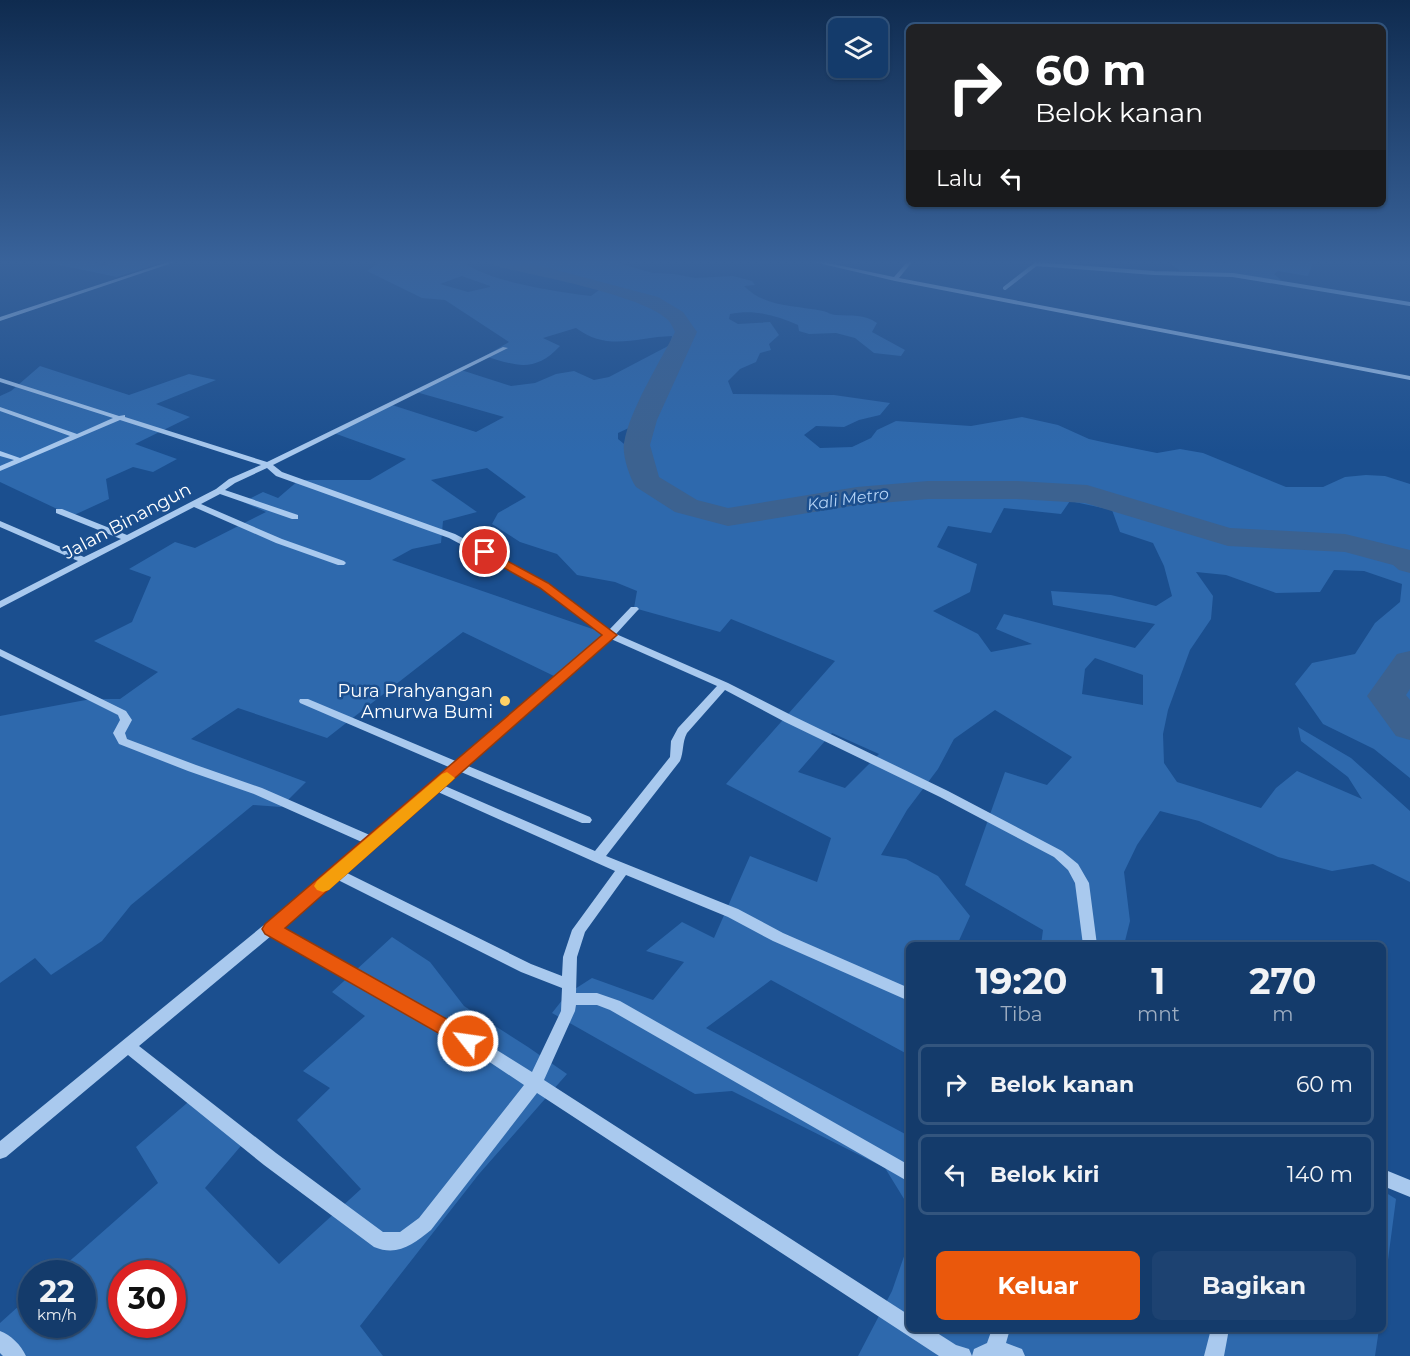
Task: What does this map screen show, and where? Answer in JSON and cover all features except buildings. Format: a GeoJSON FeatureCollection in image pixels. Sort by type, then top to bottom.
{"type":"FeatureCollection","features":[{"type":"Feature","properties":{"kind":"street"},"geometry":{"type":"LineString","coordinates":[[1136,325],[1410,378]]}},
{"type":"Feature","properties":{"kind":"street","name":"Jalan Binangun"},"geometry":{"type":"LineString","coordinates":[[0,605],[219,491],[232,481],[505,348]]}},
{"type":"Feature","properties":{"kind":"street"},"geometry":{"type":"LineString","coordinates":[[0,380],[268,465],[279,474],[452,536],[485,552],[544,585],[610,635],[724,685],[944,794],[1058,854],[1073,867],[1082,883],[1090,942]]}},
{"type":"Feature","properties":{"kind":"street"},"geometry":{"type":"LineString","coordinates":[[0,409],[76,436]]}},
{"type":"Feature","properties":{"kind":"street"},"geometry":{"type":"LineString","coordinates":[[0,469],[122,417]]}},
{"type":"Feature","properties":{"kind":"street"},"geometry":{"type":"LineString","coordinates":[[0,453],[20,460]]}},
{"type":"Feature","properties":{"kind":"street"},"geometry":{"type":"LineString","coordinates":[[219,491],[295,517]]}},
{"type":"Feature","properties":{"kind":"street"},"geometry":{"type":"LineString","coordinates":[[194,504],[279,541],[341,563]]}},
{"type":"Feature","properties":{"kind":"street"},"geometry":{"type":"LineString","coordinates":[[59,510],[129,539]]}},
{"type":"Feature","properties":{"kind":"street"},"geometry":{"type":"LineString","coordinates":[[0,524],[85,561]]}},
{"type":"Feature","properties":{"kind":"street"},"geometry":{"type":"LineString","coordinates":[[0,1150],[129,1047],[337,874],[610,635],[634,609]]}},
{"type":"Feature","properties":{"kind":"street"},"geometry":{"type":"LineString","coordinates":[[0,652],[122,713],[126,720],[119,733],[123,741],[258,791],[374,842]]}},
{"type":"Feature","properties":{"kind":"street"},"geometry":{"type":"LineString","coordinates":[[598,857],[676,758],[677,741],[682,731],[724,685]]}},
{"type":"Feature","properties":{"kind":"street"},"geometry":{"type":"LineString","coordinates":[[304,700],[458,768],[586,820]]}},
{"type":"Feature","properties":{"kind":"street"},"geometry":{"type":"LineString","coordinates":[[437,787],[622,869],[733,913],[778,937],[906,994]]}},
{"type":"Feature","properties":{"kind":"street"},"geometry":{"type":"LineString","coordinates":[[129,1047],[270,1159],[380,1241],[404,1241],[425,1224],[534,1084],[568,1011],[570,957],[579,930],[622,869]]}},
{"type":"Feature","properties":{"kind":"street"},"geometry":{"type":"LineString","coordinates":[[337,874],[570,992],[615,1005],[906,1172]]}},
{"type":"Feature","properties":{"kind":"street"},"geometry":{"type":"LineString","coordinates":[[271,929],[487,1052],[906,1324]]}},
{"type":"Feature","properties":{"kind":"street"},"geometry":{"type":"LineString","coordinates":[[1386,1178],[1410,1189]]}},
{"type":"Feature","properties":{"kind":"street"},"geometry":{"type":"LineString","coordinates":[[919,1332],[952,1353],[962,1356]]}},
{"type":"Feature","properties":{"kind":"street"},"geometry":{"type":"LineString","coordinates":[[999,1332],[988,1353],[1016,1356]]}},
{"type":"Feature","properties":{"kind":"street"},"geometry":{"type":"LineString","coordinates":[[1214,1356],[1219,1332]]}},
{"type":"Feature","properties":{"kind":"street"},"geometry":{"type":"LineString","coordinates":[[0,1340],[16,1356]]}},
{"type":"Feature","properties":{"kind":"shaded area"},"geometry":{"type":"Polygon","coordinates":[[[484,325],[772,325],[779,335],[769,344],[771,350],[760,353],[756,362],[740,369],[728,381],[733,394],[834,395],[890,403],[880,415],[859,420],[844,427],[816,426],[804,435],[820,448],[852,447],[871,438],[877,430],[896,421],[971,426],[1022,417],[1058,425],[1089,439],[1157,453],[1180,449],[1203,453],[1286,487],[1323,487],[1345,477],[1366,475],[1385,476],[1410,484],[1410,778],[1374,749],[1323,724],[1295,684],[1312,663],[1355,654],[1375,623],[1400,602],[1402,584],[1364,571],[1334,570],[1320,592],[1276,593],[1226,575],[1196,572],[1213,596],[1211,619],[1190,650],[1168,710],[1163,734],[1164,763],[1177,782],[1261,808],[1276,788],[1297,771],[1362,799],[1348,777],[1301,741],[1298,727],[1351,758],[1410,811],[1410,882],[1373,864],[1332,871],[1278,857],[1199,821],[1160,811],[1137,845],[1124,872],[1130,921],[1125,942],[1041,942],[1043,930],[965,885],[1005,772],[1047,785],[1072,757],[995,710],[954,739],[938,769],[907,810],[881,855],[906,859],[938,876],[970,916],[958,942],[906,942],[906,1053],[771,980],[706,1028],[906,1134],[906,1202],[885,1168],[732,1091],[695,1094],[552,1013],[567,994],[592,978],[653,1000],[684,962],[646,951],[682,922],[714,938],[750,856],[817,882],[831,838],[726,784],[835,661],[731,619],[720,632],[634,608],[637,591],[615,582],[577,575],[557,554],[520,542],[492,524],[498,513],[526,497],[487,468],[431,480],[477,512],[443,521],[441,543],[412,549],[392,560],[610,635],[554,676],[463,632],[327,738],[238,708],[191,739],[306,782],[281,807],[253,805],[131,905],[102,941],[51,975],[35,958],[0,983],[0,716],[91,699],[120,699],[158,672],[94,641],[132,622],[151,577],[129,569],[175,542],[195,548],[266,512],[243,502],[263,492],[278,498],[299,480],[370,480],[406,459],[331,432],[389,404],[476,432],[504,417],[416,392],[458,369],[511,386],[535,383],[556,374],[574,371],[594,380],[609,377],[670,345],[672,336],[611,341],[600,340],[576,328],[543,338],[560,346],[551,355],[533,364],[516,364],[485,356],[509,342],[484,325]],[[644,421],[618,433],[618,439],[640,457],[637,445],[644,421]],[[1070,501],[1061,514],[1004,508],[991,533],[948,526],[937,547],[977,564],[970,592],[933,611],[978,634],[991,652],[1032,644],[996,629],[1004,614],[1135,648],[1155,624],[1053,605],[1051,591],[1111,595],[1156,606],[1172,596],[1164,566],[1153,543],[1120,532],[1112,510],[1070,501]],[[1095,658],[1085,669],[1082,694],[1143,705],[1143,675],[1095,658]],[[832,733],[798,772],[845,788],[879,754],[832,733]]]}},
{"type":"Feature","properties":{"kind":"shaded area"},"geometry":{"type":"Polygon","coordinates":[[[798,325],[876,325],[872,332],[905,350],[901,356],[874,353],[855,338],[836,333],[809,334],[799,331],[798,325]]]}},
{"type":"Feature","properties":{"kind":"shaded area"},"geometry":{"type":"Polygon","coordinates":[[[40,366],[129,395],[189,374],[216,380],[156,404],[190,417],[135,444],[177,459],[153,472],[133,467],[106,479],[109,499],[72,516],[0,482],[0,396],[11,391],[40,366]]]}},
{"type":"Feature","properties":{"kind":"shaded area"},"geometry":{"type":"Polygon","coordinates":[[[392,937],[430,962],[464,1006],[567,1074],[479,1174],[360,1326],[383,1356],[0,1356],[0,1323],[18,1307],[18,1338],[96,1338],[96,1260],[71,1260],[158,1183],[136,1147],[194,1097],[246,1140],[205,1188],[279,1264],[361,1189],[297,1120],[330,1088],[303,1071],[365,1016],[332,992],[392,937]]]}},
{"type":"Feature","properties":{"kind":"shaded area"},"geometry":{"type":"Polygon","coordinates":[[[1386,1193],[1396,1199],[1386,1275],[1386,1193]]]}},
{"type":"Feature","properties":{"kind":"shaded area"},"geometry":{"type":"Polygon","coordinates":[[[906,1251],[906,1332],[1379,1332],[1375,1356],[858,1356],[892,1291],[906,1251]]]}},
{"type":"Feature","properties":{"kind":"waterway","name":"Kali Metro"},"geometry":{"type":"LineString","coordinates":[[682,325],[686,332],[644,420],[637,445],[646,481],[686,506],[728,517],[857,496],[928,490],[1017,490],[1087,494],[1228,537],[1345,543],[1404,558],[1410,563]]}},
{"type":"Feature","properties":{"kind":"waterway","name":"Kali Metro"},"geometry":{"type":"LineString","coordinates":[[1410,662],[1386,696],[1410,727]]}},
{"type":"Feature","properties":{"kind":"slow traffic"},"geometry":{"type":"LineString","coordinates":[[323,886],[447,778]]}},
{"type":"Feature","properties":{"kind":"place","name":"Pura Prahyangan Amurwa Bumi"},"geometry":{"type":"Point","coordinates":[505,701]}},
{"type":"Feature","properties":{"kind":"route"},"geometry":{"type":"LineString","coordinates":[[468,1041],[271,929],[610,635],[544,585],[485,552]]}}]}
